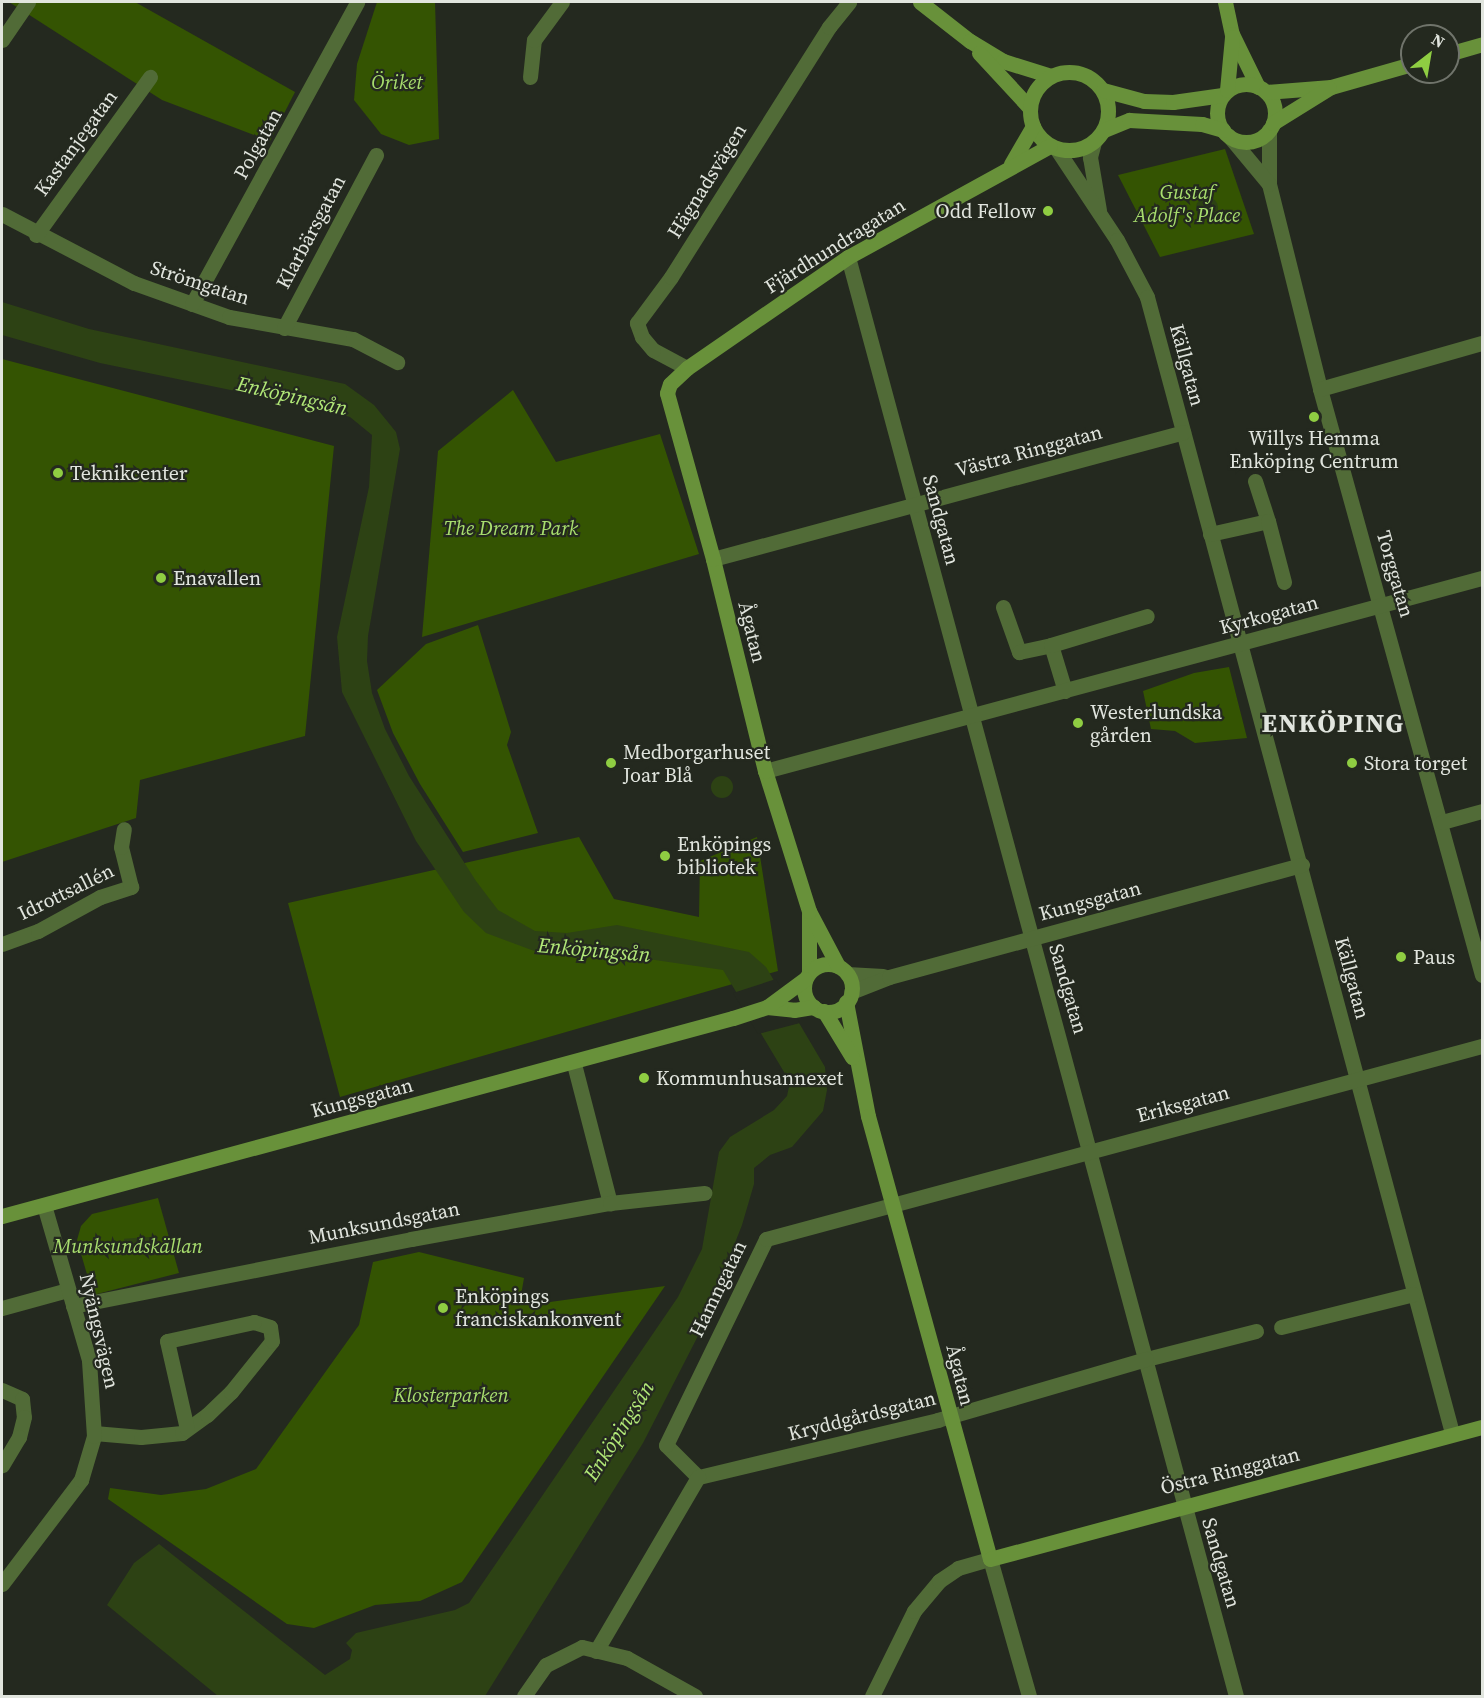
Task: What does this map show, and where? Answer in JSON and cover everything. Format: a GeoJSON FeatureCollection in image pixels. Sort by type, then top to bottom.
{"type":"FeatureCollection","features":[{"type":"Feature","properties":{"kind":"street"},"geometry":{"type":"LineString","coordinates":[[2,40],[28,2]]}},
{"type":"Feature","properties":{"kind":"street","name":"Polgatan"},"geometry":{"type":"LineString","coordinates":[[192,304],[357,2]]}},
{"type":"Feature","properties":{"kind":"street"},"geometry":{"type":"LineString","coordinates":[[530,77],[534,40],[562,2]]}},
{"type":"Feature","properties":{"kind":"street","name":"Hägnadsvägen"},"geometry":{"type":"LineString","coordinates":[[687,368],[653,350],[642,337],[637,323],[671,277],[829,27],[849,2]]}},
{"type":"Feature","properties":{"kind":"street"},"geometry":{"type":"LineString","coordinates":[[921,2],[970,41],[1003,61],[1051,76]]}},
{"type":"Feature","properties":{"kind":"street"},"geometry":{"type":"LineString","coordinates":[[1225,2],[1232,34],[1262,90],[1274,106],[1271,126]]}},
{"type":"Feature","properties":{"kind":"street"},"geometry":{"type":"LineString","coordinates":[[1226,133],[1218,106],[1225,93],[1232,34]]}},
{"type":"Feature","properties":{"kind":"street"},"geometry":{"type":"LineString","coordinates":[[970,41],[1030,108]]}},
{"type":"Feature","properties":{"kind":"street"},"geometry":{"type":"LineString","coordinates":[[1460,50],[1482,44]]}},
{"type":"Feature","properties":{"kind":"street"},"geometry":{"type":"LineString","coordinates":[[1330,87],[1271,126],[1255,140],[1202,124],[1129,120],[1069,151],[1053,147],[1033,126],[1030,108],[1037,90],[1051,76],[1062,72],[1085,75],[1103,90],[1144,101],[1173,102],[1225,93],[1242,84],[1262,90],[1330,87],[1400,67]]}},
{"type":"Feature","properties":{"kind":"street","name":"Kastanjegatan"},"geometry":{"type":"LineString","coordinates":[[36,235],[150,77]]}},
{"type":"Feature","properties":{"kind":"street"},"geometry":{"type":"LineString","coordinates":[[1099,136],[1108,103],[1103,90]]}},
{"type":"Feature","properties":{"kind":"street"},"geometry":{"type":"LineString","coordinates":[[1010,167],[1033,126]]}},
{"type":"Feature","properties":{"kind":"street","name":"Torggatan"},"geometry":{"type":"LineString","coordinates":[[1271,126],[1269,184],[1320,389],[1383,606],[1482,975]]}},
{"type":"Feature","properties":{"kind":"street","name":"Torggatan"},"geometry":{"type":"LineString","coordinates":[[1226,133],[1269,184]]}},
{"type":"Feature","properties":{"kind":"street","name":"Källgatan"},"geometry":{"type":"LineString","coordinates":[[1099,136],[1090,157],[1100,216]]}},
{"type":"Feature","properties":{"kind":"street","name":"Fjärdhundragatan"},"geometry":{"type":"LineString","coordinates":[[687,368],[848,258],[1010,167],[1053,147]]}},
{"type":"Feature","properties":{"kind":"street","name":"Källgatan"},"geometry":{"type":"LineString","coordinates":[[1053,147],[1100,216],[1147,297],[1240,645],[1302,865],[1413,1294],[1452,1433]]}},
{"type":"Feature","properties":{"kind":"street","name":"Klarbärsgatan"},"geometry":{"type":"LineString","coordinates":[[284,328],[376,155]]}},
{"type":"Feature","properties":{"kind":"street","name":"Strömgatan"},"geometry":{"type":"LineString","coordinates":[[2,214],[36,235],[134,283],[229,317],[353,339],[397,362]]}},
{"type":"Feature","properties":{"kind":"street","name":"Sandgatan"},"geometry":{"type":"LineString","coordinates":[[848,258],[971,715],[1092,1151],[1183,1505],[1236,1696]]}},
{"type":"Feature","properties":{"kind":"street"},"geometry":{"type":"LineString","coordinates":[[1320,389],[1482,344]]}},
{"type":"Feature","properties":{"kind":"street","name":"Ågatan"},"geometry":{"type":"LineString","coordinates":[[687,368],[677,376],[667,393],[713,559],[765,771],[809,911],[842,970],[849,997],[855,1062],[895,1204],[949,1417],[1029,1696]]}},
{"type":"Feature","properties":{"kind":"street","name":"Västra Ringgatan"},"geometry":{"type":"LineString","coordinates":[[713,559],[1183,432]]}},
{"type":"Feature","properties":{"kind":"street"},"geometry":{"type":"LineString","coordinates":[[1255,481],[1284,582]]}},
{"type":"Feature","properties":{"kind":"street"},"geometry":{"type":"LineString","coordinates":[[1210,534],[1268,520]]}},
{"type":"Feature","properties":{"kind":"street","name":"Kyrkogatan"},"geometry":{"type":"LineString","coordinates":[[765,771],[1482,578]]}},
{"type":"Feature","properties":{"kind":"street"},"geometry":{"type":"LineString","coordinates":[[1003,607],[1019,652],[1051,645],[1147,616]]}},
{"type":"Feature","properties":{"kind":"street"},"geometry":{"type":"LineString","coordinates":[[1051,645],[1065,691]]}},
{"type":"Feature","properties":{"kind":"street"},"geometry":{"type":"LineString","coordinates":[[1442,822],[1482,811]]}},
{"type":"Feature","properties":{"kind":"street","name":"Idrottsallén"},"geometry":{"type":"LineString","coordinates":[[2,944],[38,931],[100,897],[131,887],[121,847],[124,829]]}},
{"type":"Feature","properties":{"kind":"street","name":"Kungsgatan"},"geometry":{"type":"LineString","coordinates":[[849,997],[889,976],[1302,865]]}},
{"type":"Feature","properties":{"kind":"street","name":"Ågatan"},"geometry":{"type":"LineString","coordinates":[[809,911],[805,994],[819,1009],[855,1062]]}},
{"type":"Feature","properties":{"kind":"street"},"geometry":{"type":"LineString","coordinates":[[767,1007],[822,964],[842,970]]}},
{"type":"Feature","properties":{"kind":"street","name":"Kungsgatan"},"geometry":{"type":"LineString","coordinates":[[842,970],[889,976]]}},
{"type":"Feature","properties":{"kind":"street"},"geometry":{"type":"LineString","coordinates":[[767,1007],[794,1010],[837,1010],[849,997]]}},
{"type":"Feature","properties":{"kind":"street","name":"Kungsgatan"},"geometry":{"type":"LineString","coordinates":[[2,1216],[574,1064],[767,1007]]}},
{"type":"Feature","properties":{"kind":"street","name":"Eriksgatan"},"geometry":{"type":"LineString","coordinates":[[895,1204],[1482,1046]]}},
{"type":"Feature","properties":{"kind":"street"},"geometry":{"type":"LineString","coordinates":[[574,1064],[610,1203]]}},
{"type":"Feature","properties":{"kind":"street","name":"Munksundsgatan"},"geometry":{"type":"LineString","coordinates":[[73,1306],[610,1203],[705,1193]]}},
{"type":"Feature","properties":{"kind":"street","name":"Hamngatan"},"geometry":{"type":"LineString","coordinates":[[698,1477],[666,1446],[766,1239],[895,1204]]}},
{"type":"Feature","properties":{"kind":"street","name":"Nyängsvägen"},"geometry":{"type":"LineString","coordinates":[[2,1584],[81,1480],[94,1433],[92,1380],[44,1205]]}},
{"type":"Feature","properties":{"kind":"street"},"geometry":{"type":"LineString","coordinates":[[2,1308],[68,1290]]}},
{"type":"Feature","properties":{"kind":"street"},"geometry":{"type":"LineString","coordinates":[[1281,1327],[1413,1294]]}},
{"type":"Feature","properties":{"kind":"street"},"geometry":{"type":"LineString","coordinates":[[94,1433],[141,1437],[182,1433],[187,1429],[231,1392],[272,1341],[270,1327],[254,1322],[167,1341],[187,1429]]}},
{"type":"Feature","properties":{"kind":"street","name":"Kryddgårdsgatan"},"geometry":{"type":"LineString","coordinates":[[698,1477],[949,1417],[1146,1359],[1256,1331]]}},
{"type":"Feature","properties":{"kind":"street"},"geometry":{"type":"LineString","coordinates":[[2,1390],[22,1399],[24,1417],[19,1437],[2,1465]]}},
{"type":"Feature","properties":{"kind":"street","name":"Östra Ringgatan"},"geometry":{"type":"LineString","coordinates":[[990,1559],[1183,1505],[1482,1427]]}},
{"type":"Feature","properties":{"kind":"street"},"geometry":{"type":"LineString","coordinates":[[589,1649],[698,1477]]}},
{"type":"Feature","properties":{"kind":"street"},"geometry":{"type":"LineString","coordinates":[[872,1696],[914,1611],[939,1581],[958,1568],[990,1559]]}},
{"type":"Feature","properties":{"kind":"street"},"geometry":{"type":"LineString","coordinates":[[524,1696],[546,1665],[589,1649],[627,1658],[695,1696]]}},
{"type":"Feature","properties":{"kind":"green space"},"geometry":{"type":"Polygon","coordinates":[[[9,2],[135,2],[295,92],[270,141],[162,100],[9,2]]]}},
{"type":"Feature","properties":{"kind":"green space","name":"Öriket"},"geometry":{"type":"Polygon","coordinates":[[[377,2],[435,2],[439,139],[409,145],[381,134],[354,100],[357,64],[377,2]]]}},
{"type":"Feature","properties":{"kind":"green space","name":"Gustaf Adolf's Place"},"geometry":{"type":"Polygon","coordinates":[[[1225,149],[1254,234],[1160,257],[1118,175],[1225,149]]]}},
{"type":"Feature","properties":{"kind":"green space","name":"Enavallen"},"geometry":{"type":"Polygon","coordinates":[[[2,359],[334,446],[305,736],[140,780],[136,818],[2,862],[2,359]]]}},
{"type":"Feature","properties":{"kind":"green space","name":"The Dream Park"},"geometry":{"type":"Polygon","coordinates":[[[513,390],[556,462],[660,434],[699,554],[422,637],[438,451],[513,390]]]}},
{"type":"Feature","properties":{"kind":"green space"},"geometry":{"type":"Polygon","coordinates":[[[478,625],[511,732],[507,745],[538,833],[463,852],[420,784],[393,733],[377,690],[426,644],[478,625]]]}},
{"type":"Feature","properties":{"kind":"green space"},"geometry":{"type":"Polygon","coordinates":[[[1229,667],[1247,738],[1195,743],[1175,731],[1151,729],[1143,691],[1194,673],[1229,667]]]}},
{"type":"Feature","properties":{"kind":"green space"},"geometry":{"type":"Polygon","coordinates":[[[579,837],[614,899],[699,917],[700,861],[757,837],[778,971],[340,1097],[288,903],[579,837]]]}},
{"type":"Feature","properties":{"kind":"green space","name":"Munksundskällan"},"geometry":{"type":"Polygon","coordinates":[[[158,1198],[179,1273],[93,1295],[77,1240],[81,1226],[92,1214],[158,1198]]]}},
{"type":"Feature","properties":{"kind":"green space","name":"Klosterparken"},"geometry":{"type":"Polygon","coordinates":[[[419,1252],[524,1278],[520,1301],[550,1302],[665,1286],[462,1582],[420,1601],[375,1605],[314,1628],[287,1624],[108,1499],[110,1488],[161,1495],[206,1489],[256,1469],[359,1325],[373,1262],[419,1252]]]}},
{"type":"Feature","properties":{"kind":"water"},"geometry":{"type":"Polygon","coordinates":[[[1203,197],[1211,197],[1218,204],[1218,212],[1211,219],[1203,219],[1196,212],[1196,204],[1203,197]]]}},
{"type":"Feature","properties":{"kind":"water","name":"Enköpingsån"},"geometry":{"type":"Polygon","coordinates":[[[2,302],[89,329],[345,384],[374,405],[396,432],[400,449],[368,636],[367,661],[372,693],[385,729],[409,776],[476,881],[498,910],[535,931],[567,933],[617,925],[749,952],[766,967],[825,1067],[827,1090],[823,1111],[792,1147],[770,1155],[754,1168],[754,1184],[742,1225],[700,1332],[643,1443],[485,1696],[218,1696],[107,1605],[134,1563],[159,1544],[325,1675],[350,1659],[352,1650],[346,1643],[356,1633],[455,1610],[469,1603],[678,1297],[702,1249],[719,1152],[730,1137],[774,1110],[787,1096],[790,1082],[723,970],[594,951],[537,952],[486,933],[464,912],[416,841],[342,692],[337,637],[369,487],[372,435],[350,417],[323,409],[100,363],[2,335],[2,302]]]}},
{"type":"Feature","properties":{"kind":"water"},"geometry":{"type":"Polygon","coordinates":[[[722,776],[730,779],[733,787],[730,795],[722,798],[714,795],[711,787],[714,779],[722,776]]]}},
{"type":"Feature","properties":{"kind":"water"},"geometry":{"type":"Polygon","coordinates":[[[150,1237],[151,1250],[125,1252],[124,1239],[150,1237]]]}},
{"type":"Feature","properties":{"kind":"pier"},"geometry":{"type":"Polygon","coordinates":[[[776,979],[800,1023],[758,1034],[733,993],[776,979]]]}},
{"type":"Feature","properties":{"kind":"place","name":"Odd Fellow"},"geometry":{"type":"Point","coordinates":[1048,211]}},
{"type":"Feature","properties":{"kind":"place","name":"Willys Hemma Enköping Centrum"},"geometry":{"type":"Point","coordinates":[1314,417]}},
{"type":"Feature","properties":{"kind":"place","name":"Teknikcenter"},"geometry":{"type":"Point","coordinates":[58,473]}},
{"type":"Feature","properties":{"kind":"place","name":"Enavallen"},"geometry":{"type":"Point","coordinates":[161,578]}},
{"type":"Feature","properties":{"kind":"place","name":"Westerlundska gården"},"geometry":{"type":"Point","coordinates":[1078,723]}},
{"type":"Feature","properties":{"kind":"place","name":"Medborgarhuset Joar Blå"},"geometry":{"type":"Point","coordinates":[611,763]}},
{"type":"Feature","properties":{"kind":"place","name":"Stora torget"},"geometry":{"type":"Point","coordinates":[1352,763]}},
{"type":"Feature","properties":{"kind":"place","name":"Enköpings bibliotek"},"geometry":{"type":"Point","coordinates":[665,856]}},
{"type":"Feature","properties":{"kind":"place","name":"Paus"},"geometry":{"type":"Point","coordinates":[1401,957]}},
{"type":"Feature","properties":{"kind":"place","name":"Kommunhusannexet"},"geometry":{"type":"Point","coordinates":[644,1078]}},
{"type":"Feature","properties":{"kind":"place","name":"Enköpings franciskankonvent"},"geometry":{"type":"Point","coordinates":[443,1308]}},
{"type":"Feature","properties":{"kind":"district","name":"ENKÖPING"},"geometry":{"type":"Point","coordinates":[1333,724]}}]}
